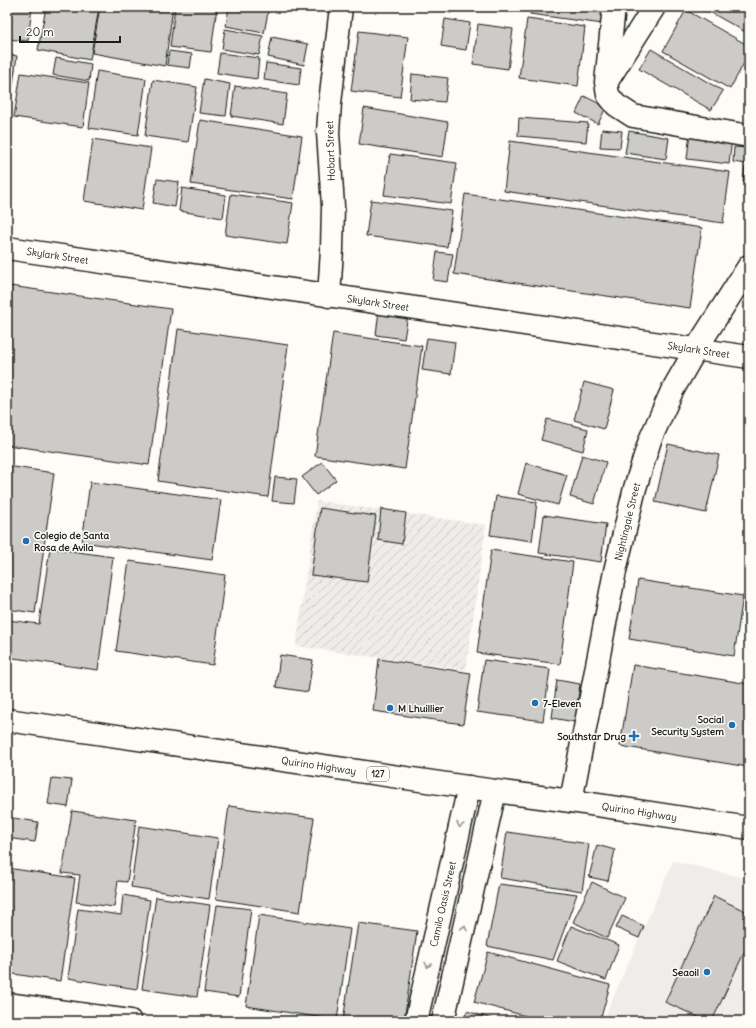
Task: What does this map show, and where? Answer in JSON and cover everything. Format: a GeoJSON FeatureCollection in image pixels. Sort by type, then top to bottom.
{"type":"FeatureCollection","features":[{"type":"Feature","properties":{"kind":"street","name":"Hobart Street"},"geometry":{"type":"LineString","coordinates":[[329,296],[333,206],[328,133],[341,7]]}},
{"type":"Feature","properties":{"kind":"street"},"geometry":{"type":"LineString","coordinates":[[614,7],[606,82],[608,95],[616,105],[633,116],[749,136]]}},
{"type":"Feature","properties":{"kind":"street"},"geometry":{"type":"LineString","coordinates":[[606,82],[654,7]]}},
{"type":"Feature","properties":{"kind":"street","name":"Skylark Street"},"geometry":{"type":"LineString","coordinates":[[7,248],[749,357]]}},
{"type":"Feature","properties":{"kind":"street","name":"Nightingale Street"},"geometry":{"type":"LineString","coordinates":[[571,801],[615,571],[635,488],[650,440],[672,391],[696,349],[749,266]]}},
{"type":"Feature","properties":{"kind":"street","name":"Quirino Highway"},"geometry":{"type":"LineString","coordinates":[[7,720],[749,828]]}},
{"type":"Feature","properties":{"kind":"street","name":"Camilo Oasis Street"},"geometry":{"type":"LineString","coordinates":[[416,1021],[469,787]]}},
{"type":"Feature","properties":{"kind":"street"},"geometry":{"type":"LineString","coordinates":[[443,1021],[495,791]]}},
{"type":"Feature","properties":{"kind":"street"},"geometry":{"type":"LineString","coordinates":[[433,944],[459,950]]}},
{"type":"Feature","properties":{"kind":"street"},"geometry":{"type":"LineString","coordinates":[[7,1004],[130,1021]]}},
{"type":"Feature","properties":{"kind":"shaded area"},"geometry":{"type":"Polygon","coordinates":[[[317,501],[486,525],[466,670],[296,646],[317,501]]]}},
{"type":"Feature","properties":{"kind":"shaded area"},"geometry":{"type":"Polygon","coordinates":[[[673,861],[749,879],[749,1021],[603,1021],[673,861]]]}},
{"type":"Feature","properties":{"kind":"building"},"geometry":{"type":"Polygon","coordinates":[[[7,7],[32,7],[28,41],[7,39],[7,7]]]}},
{"type":"Feature","properties":{"kind":"building"},"geometry":{"type":"Polygon","coordinates":[[[46,7],[99,7],[90,60],[38,50],[46,7]]]}},
{"type":"Feature","properties":{"kind":"building"},"geometry":{"type":"Polygon","coordinates":[[[100,7],[173,7],[165,66],[92,53],[100,7]]]}},
{"type":"Feature","properties":{"kind":"building"},"geometry":{"type":"Polygon","coordinates":[[[175,7],[217,7],[211,52],[170,47],[175,7]]]}},
{"type":"Feature","properties":{"kind":"building"},"geometry":{"type":"Polygon","coordinates":[[[229,7],[269,7],[264,33],[226,26],[229,7]]]}},
{"type":"Feature","properties":{"kind":"building"},"geometry":{"type":"Polygon","coordinates":[[[440,7],[454,7],[451,13],[440,7]]]}},
{"type":"Feature","properties":{"kind":"building"},"geometry":{"type":"Polygon","coordinates":[[[487,7],[506,7],[506,9],[487,7]]]}},
{"type":"Feature","properties":{"kind":"building"},"geometry":{"type":"Polygon","coordinates":[[[531,7],[612,7],[610,25],[530,14],[531,7]]]}},
{"type":"Feature","properties":{"kind":"building"},"geometry":{"type":"Polygon","coordinates":[[[701,7],[749,7],[749,34],[701,7]]]}},
{"type":"Feature","properties":{"kind":"building"},"geometry":{"type":"Polygon","coordinates":[[[686,10],[749,46],[749,54],[730,89],[663,51],[686,10]]]}},
{"type":"Feature","properties":{"kind":"building"},"geometry":{"type":"Polygon","coordinates":[[[445,19],[470,23],[466,50],[441,46],[445,19]]]}},
{"type":"Feature","properties":{"kind":"building"},"geometry":{"type":"Polygon","coordinates":[[[527,19],[585,27],[578,86],[519,78],[527,19]]]}},
{"type":"Feature","properties":{"kind":"building"},"geometry":{"type":"Polygon","coordinates":[[[478,24],[513,29],[508,69],[473,64],[478,24]]]}},
{"type":"Feature","properties":{"kind":"building"},"geometry":{"type":"Polygon","coordinates":[[[225,29],[263,36],[259,55],[222,49],[225,29]]]}},
{"type":"Feature","properties":{"kind":"building"},"geometry":{"type":"Polygon","coordinates":[[[359,31],[408,37],[400,97],[351,91],[359,31]]]}},
{"type":"Feature","properties":{"kind":"building"},"geometry":{"type":"Polygon","coordinates":[[[272,37],[308,44],[304,65],[268,57],[272,37]]]}},
{"type":"Feature","properties":{"kind":"building"},"geometry":{"type":"Polygon","coordinates":[[[651,49],[723,91],[711,110],[639,69],[651,49]]]}},
{"type":"Feature","properties":{"kind":"building"},"geometry":{"type":"Polygon","coordinates":[[[169,51],[192,54],[190,68],[167,65],[169,51]]]}},
{"type":"Feature","properties":{"kind":"building"},"geometry":{"type":"Polygon","coordinates":[[[220,53],[259,58],[257,79],[217,73],[220,53]]]}},
{"type":"Feature","properties":{"kind":"building"},"geometry":{"type":"Polygon","coordinates":[[[7,54],[17,56],[7,126],[7,54]]]}},
{"type":"Feature","properties":{"kind":"building"},"geometry":{"type":"Polygon","coordinates":[[[56,58],[91,64],[89,81],[53,75],[56,58]]]}},
{"type":"Feature","properties":{"kind":"building"},"geometry":{"type":"Polygon","coordinates":[[[266,63],[301,68],[299,85],[264,80],[266,63]]]}},
{"type":"Feature","properties":{"kind":"building"},"geometry":{"type":"Polygon","coordinates":[[[97,71],[146,79],[138,135],[89,128],[97,71]]]}},
{"type":"Feature","properties":{"kind":"building"},"geometry":{"type":"Polygon","coordinates":[[[21,73],[89,83],[83,127],[14,117],[21,73]]]}},
{"type":"Feature","properties":{"kind":"building"},"geometry":{"type":"Polygon","coordinates":[[[412,74],[448,78],[445,102],[410,99],[412,74]]]}},
{"type":"Feature","properties":{"kind":"building"},"geometry":{"type":"Polygon","coordinates":[[[204,79],[230,84],[226,116],[199,113],[204,79]]]}},
{"type":"Feature","properties":{"kind":"building"},"geometry":{"type":"Polygon","coordinates":[[[153,80],[197,87],[188,142],[145,136],[153,80]]]}},
{"type":"Feature","properties":{"kind":"building"},"geometry":{"type":"Polygon","coordinates":[[[235,86],[287,94],[283,124],[231,116],[235,86]]]}},
{"type":"Feature","properties":{"kind":"building"},"geometry":{"type":"Polygon","coordinates":[[[584,96],[606,107],[598,124],[576,113],[584,96]]]}},
{"type":"Feature","properties":{"kind":"building"},"geometry":{"type":"Polygon","coordinates":[[[364,108],[448,122],[443,157],[359,144],[364,108]]]}},
{"type":"Feature","properties":{"kind":"building"},"geometry":{"type":"Polygon","coordinates":[[[519,118],[588,123],[586,142],[518,136],[519,118]]]}},
{"type":"Feature","properties":{"kind":"building"},"geometry":{"type":"Polygon","coordinates":[[[200,120],[302,136],[293,199],[191,184],[200,120]]]}},
{"type":"Feature","properties":{"kind":"building"},"geometry":{"type":"Polygon","coordinates":[[[602,129],[622,131],[620,148],[600,147],[602,129]]]}},
{"type":"Feature","properties":{"kind":"building"},"geometry":{"type":"Polygon","coordinates":[[[629,131],[669,138],[666,159],[625,153],[629,131]]]}},
{"type":"Feature","properties":{"kind":"building"},"geometry":{"type":"Polygon","coordinates":[[[690,132],[732,138],[729,164],[687,159],[690,132]]]}},
{"type":"Feature","properties":{"kind":"building"},"geometry":{"type":"Polygon","coordinates":[[[93,139],[151,148],[142,210],[84,201],[93,139]]]}},
{"type":"Feature","properties":{"kind":"building"},"geometry":{"type":"Polygon","coordinates":[[[510,141],[730,172],[723,223],[504,191],[510,141]]]}},
{"type":"Feature","properties":{"kind":"building"},"geometry":{"type":"Polygon","coordinates":[[[734,147],[748,148],[746,164],[733,162],[734,147]]]}},
{"type":"Feature","properties":{"kind":"building"},"geometry":{"type":"Polygon","coordinates":[[[390,154],[457,163],[451,204],[384,195],[390,154]]]}},
{"type":"Feature","properties":{"kind":"building"},"geometry":{"type":"Polygon","coordinates":[[[745,167],[749,167],[749,183],[743,182],[745,167]]]}},
{"type":"Feature","properties":{"kind":"building"},"geometry":{"type":"Polygon","coordinates":[[[157,179],[179,182],[175,207],[153,203],[157,179]]]}},
{"type":"Feature","properties":{"kind":"building"},"geometry":{"type":"Polygon","coordinates":[[[182,188],[226,195],[223,218],[179,211],[182,188]]]}},
{"type":"Feature","properties":{"kind":"building"},"geometry":{"type":"Polygon","coordinates":[[[231,194],[293,203],[287,244],[225,235],[231,194]]]}},
{"type":"Feature","properties":{"kind":"building"},"geometry":{"type":"Polygon","coordinates":[[[465,194],[702,228],[690,308],[454,274],[465,194]]]}},
{"type":"Feature","properties":{"kind":"building"},"geometry":{"type":"Polygon","coordinates":[[[371,200],[452,211],[447,247],[366,236],[371,200]]]}},
{"type":"Feature","properties":{"kind":"building"},"geometry":{"type":"Polygon","coordinates":[[[437,252],[453,254],[448,282],[433,280],[437,252]]]}},
{"type":"Feature","properties":{"kind":"building"},"geometry":{"type":"Polygon","coordinates":[[[10,286],[171,309],[149,465],[7,445],[7,305],[10,286]]]}},
{"type":"Feature","properties":{"kind":"building"},"geometry":{"type":"Polygon","coordinates":[[[379,310],[408,314],[404,339],[376,335],[379,310]]]}},
{"type":"Feature","properties":{"kind":"building"},"geometry":{"type":"Polygon","coordinates":[[[178,329],[288,345],[268,497],[158,481],[178,329]]]}},
{"type":"Feature","properties":{"kind":"building"},"geometry":{"type":"Polygon","coordinates":[[[333,333],[422,346],[405,469],[315,456],[333,333]]]}},
{"type":"Feature","properties":{"kind":"building"},"geometry":{"type":"Polygon","coordinates":[[[427,338],[455,342],[451,374],[422,370],[427,338]]]}},
{"type":"Feature","properties":{"kind":"building"},"geometry":{"type":"Polygon","coordinates":[[[584,382],[614,390],[604,429],[574,420],[584,382]]]}},
{"type":"Feature","properties":{"kind":"building"},"geometry":{"type":"Polygon","coordinates":[[[547,419],[588,429],[583,451],[541,440],[547,419]]]}},
{"type":"Feature","properties":{"kind":"building"},"geometry":{"type":"Polygon","coordinates":[[[668,444],[719,455],[706,513],[655,502],[668,444]]]}},
{"type":"Feature","properties":{"kind":"building"},"geometry":{"type":"Polygon","coordinates":[[[582,455],[606,462],[594,504],[570,497],[582,455]]]}},
{"type":"Feature","properties":{"kind":"building"},"geometry":{"type":"Polygon","coordinates":[[[322,462],[336,480],[316,495],[302,477],[322,462]]]}},
{"type":"Feature","properties":{"kind":"building"},"geometry":{"type":"Polygon","coordinates":[[[526,463],[567,475],[558,505],[518,494],[526,463]]]}},
{"type":"Feature","properties":{"kind":"building","name":"Colegio de Santa Rosa de Avila"},"geometry":{"type":"Polygon","coordinates":[[[7,466],[54,473],[35,613],[7,609],[7,466]]]}},
{"type":"Feature","properties":{"kind":"building"},"geometry":{"type":"Polygon","coordinates":[[[275,477],[297,479],[294,503],[272,501],[275,477]]]}},
{"type":"Feature","properties":{"kind":"building"},"geometry":{"type":"Polygon","coordinates":[[[90,482],[221,500],[212,560],[82,542],[90,482]]]}},
{"type":"Feature","properties":{"kind":"building"},"geometry":{"type":"Polygon","coordinates":[[[496,496],[537,502],[532,541],[490,535],[496,496]]]}},
{"type":"Feature","properties":{"kind":"building"},"geometry":{"type":"Polygon","coordinates":[[[320,508],[376,516],[367,582],[311,575],[320,508]]]}},
{"type":"Feature","properties":{"kind":"building"},"geometry":{"type":"Polygon","coordinates":[[[381,509],[406,513],[402,544],[378,540],[381,509]]]}},
{"type":"Feature","properties":{"kind":"building"},"geometry":{"type":"Polygon","coordinates":[[[544,515],[606,524],[601,562],[539,553],[544,515]]]}},
{"type":"Feature","properties":{"kind":"building"},"geometry":{"type":"Polygon","coordinates":[[[50,548],[113,557],[98,670],[7,657],[8,620],[39,624],[50,548]]]}},
{"type":"Feature","properties":{"kind":"building"},"geometry":{"type":"Polygon","coordinates":[[[491,550],[573,562],[560,664],[477,653],[491,550]]]}},
{"type":"Feature","properties":{"kind":"building"},"geometry":{"type":"Polygon","coordinates":[[[129,561],[225,575],[213,665],[116,651],[129,561]]]}},
{"type":"Feature","properties":{"kind":"building"},"geometry":{"type":"Polygon","coordinates":[[[638,580],[743,596],[734,656],[629,639],[638,580]]]}},
{"type":"Feature","properties":{"kind":"building"},"geometry":{"type":"Polygon","coordinates":[[[280,655],[313,660],[308,692],[276,687],[280,655]]]}},
{"type":"Feature","properties":{"kind":"building"},"geometry":{"type":"Polygon","coordinates":[[[379,659],[471,673],[463,724],[373,711],[379,659]]]}},
{"type":"Feature","properties":{"kind":"building"},"geometry":{"type":"Polygon","coordinates":[[[484,660],[550,669],[543,721],[477,712],[484,660]]]}},
{"type":"Feature","properties":{"kind":"building"},"geometry":{"type":"Polygon","coordinates":[[[633,665],[749,684],[748,767],[620,746],[633,665]]]}},
{"type":"Feature","properties":{"kind":"building"},"geometry":{"type":"Polygon","coordinates":[[[557,680],[580,684],[575,722],[552,718],[557,680]]]}},
{"type":"Feature","properties":{"kind":"building"},"geometry":{"type":"Polygon","coordinates":[[[52,778],[72,780],[68,807],[48,804],[52,778]]]}},
{"type":"Feature","properties":{"kind":"building"},"geometry":{"type":"Polygon","coordinates":[[[229,806],[314,818],[300,912],[216,899],[229,806]]]}},
{"type":"Feature","properties":{"kind":"building"},"geometry":{"type":"Polygon","coordinates":[[[72,811],[136,820],[127,882],[118,881],[114,907],[76,902],[80,875],[62,873],[72,811]]]}},
{"type":"Feature","properties":{"kind":"building"},"geometry":{"type":"Polygon","coordinates":[[[7,817],[38,822],[35,842],[7,838],[7,817]]]}},
{"type":"Feature","properties":{"kind":"building"},"geometry":{"type":"Polygon","coordinates":[[[139,826],[218,838],[209,899],[131,887],[139,826]]]}},
{"type":"Feature","properties":{"kind":"building"},"geometry":{"type":"Polygon","coordinates":[[[507,832],[589,844],[582,891],[500,878],[507,832]]]}},
{"type":"Feature","properties":{"kind":"building"},"geometry":{"type":"Polygon","coordinates":[[[597,845],[615,850],[608,881],[589,877],[597,845]]]}},
{"type":"Feature","properties":{"kind":"building"},"geometry":{"type":"Polygon","coordinates":[[[7,868],[75,878],[60,981],[7,973],[7,868]]]}},
{"type":"Feature","properties":{"kind":"building"},"geometry":{"type":"Polygon","coordinates":[[[592,882],[625,898],[607,938],[573,922],[592,882]]]}},
{"type":"Feature","properties":{"kind":"building"},"geometry":{"type":"Polygon","coordinates":[[[499,884],[577,894],[553,960],[487,946],[499,884]]]}},
{"type":"Feature","properties":{"kind":"building"},"geometry":{"type":"Polygon","coordinates":[[[123,895],[150,900],[137,989],[68,978],[78,909],[121,915],[123,895]]]}},
{"type":"Feature","properties":{"kind":"building","name":"Seaoil"},"geometry":{"type":"Polygon","coordinates":[[[714,896],[749,913],[749,942],[712,1021],[707,1021],[665,1002],[714,896]]]}},
{"type":"Feature","properties":{"kind":"building"},"geometry":{"type":"Polygon","coordinates":[[[156,897],[210,905],[197,997],[142,989],[156,897]]]}},
{"type":"Feature","properties":{"kind":"building"},"geometry":{"type":"Polygon","coordinates":[[[217,905],[251,909],[239,997],[204,992],[217,905]]]}},
{"type":"Feature","properties":{"kind":"building"},"geometry":{"type":"Polygon","coordinates":[[[259,915],[350,929],[337,1020],[246,1006],[259,915]]]}},
{"type":"Feature","properties":{"kind":"building"},"geometry":{"type":"Polygon","coordinates":[[[622,916],[644,926],[639,938],[616,928],[622,916]]]}},
{"type":"Feature","properties":{"kind":"building"},"geometry":{"type":"Polygon","coordinates":[[[358,923],[417,931],[404,1021],[343,1021],[358,923]]]}},
{"type":"Feature","properties":{"kind":"building"},"geometry":{"type":"Polygon","coordinates":[[[571,926],[619,945],[606,980],[557,961],[571,926]]]}},
{"type":"Feature","properties":{"kind":"building"},"geometry":{"type":"Polygon","coordinates":[[[488,952],[610,985],[600,1021],[544,1021],[474,1002],[488,952]]]}},
{"type":"Feature","properties":{"kind":"building"},"geometry":{"type":"Polygon","coordinates":[[[467,1011],[498,1021],[463,1021],[467,1011]]]}},
{"type":"Feature","properties":{"kind":"building"},"geometry":{"type":"Polygon","coordinates":[[[426,1015],[436,1018],[435,1021],[424,1021],[426,1015]]]}},
{"type":"Feature","properties":{"kind":"place","name":"Colegio de Santa Rosa de Avila"},"geometry":{"type":"Point","coordinates":[26,541]}},
{"type":"Feature","properties":{"kind":"place","name":"7-Eleven"},"geometry":{"type":"Point","coordinates":[535,703]}},
{"type":"Feature","properties":{"kind":"place","name":"M Lhuillier"},"geometry":{"type":"Point","coordinates":[390,708]}},
{"type":"Feature","properties":{"kind":"place","name":"Social Security System"},"geometry":{"type":"Point","coordinates":[732,725]}},
{"type":"Feature","properties":{"kind":"place","name":"Southstar Drug"},"geometry":{"type":"Point","coordinates":[634,736]}},
{"type":"Feature","properties":{"kind":"place","name":"Seaoil"},"geometry":{"type":"Point","coordinates":[707,972]}}]}
